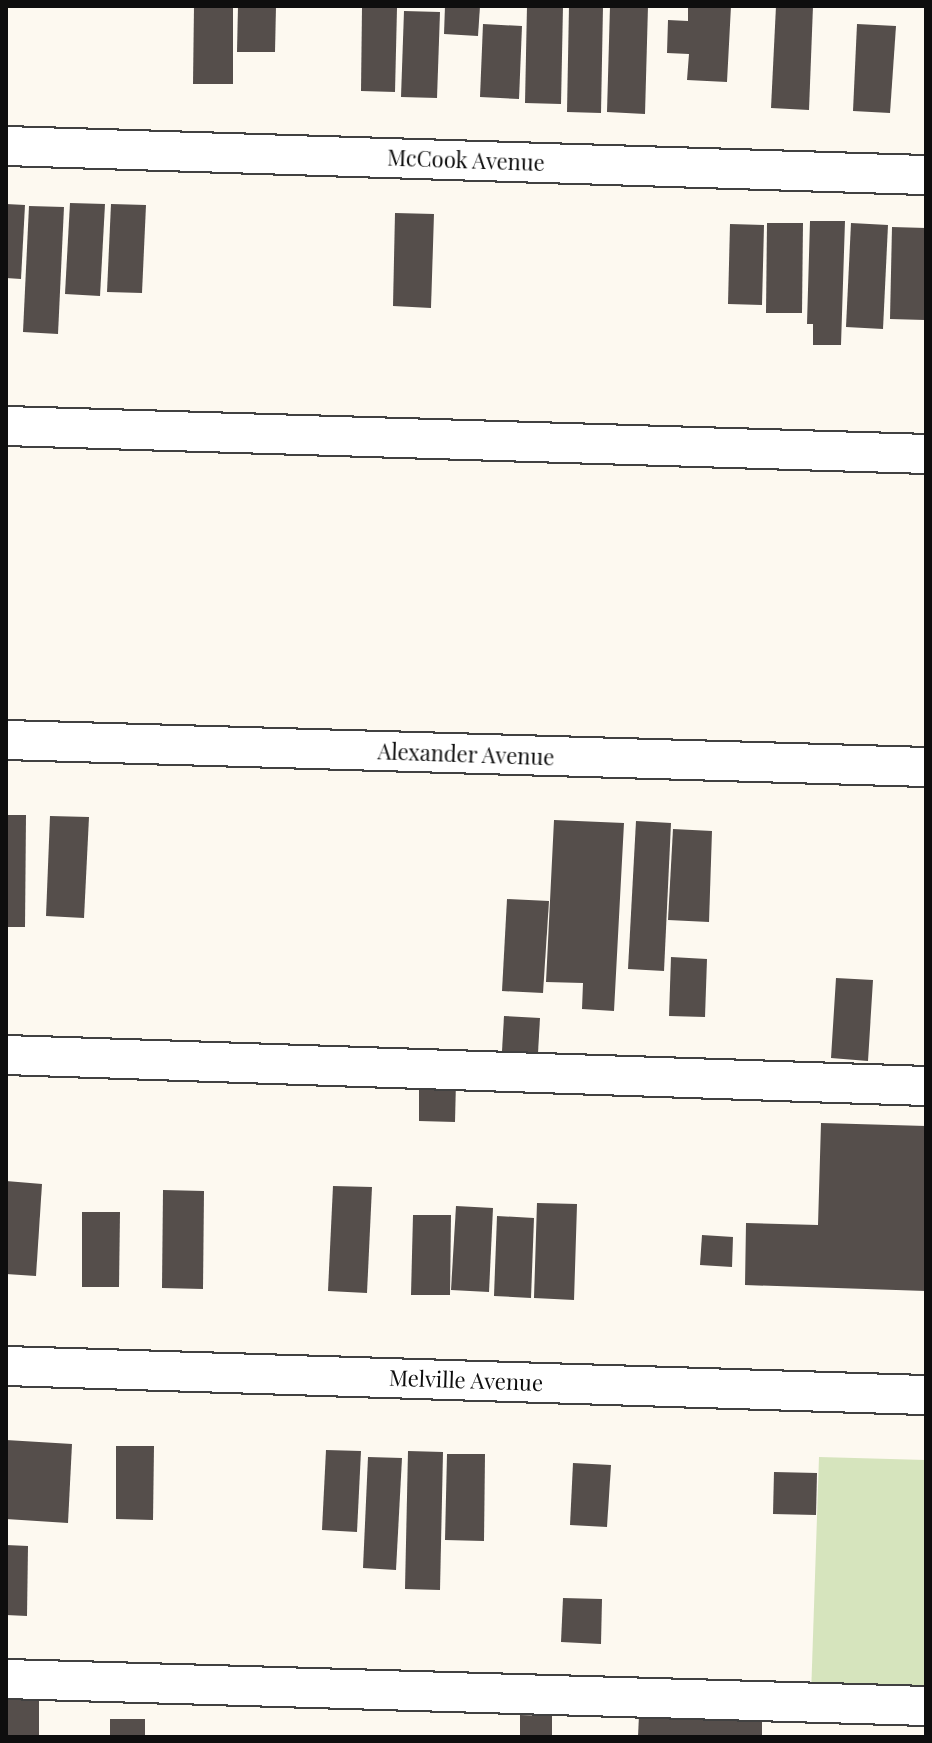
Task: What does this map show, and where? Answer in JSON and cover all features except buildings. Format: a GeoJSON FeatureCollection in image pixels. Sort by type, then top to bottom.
{"type":"FeatureCollection","features":[{"type":"Feature","properties":{"kind":"street","name":"McCook Avenue"},"geometry":{"type":"LineString","coordinates":[[6,146],[926,175]]}},
{"type":"Feature","properties":{"kind":"street"},"geometry":{"type":"LineString","coordinates":[[6,426],[926,454]]}},
{"type":"Feature","properties":{"kind":"street","name":"Alexander Avenue"},"geometry":{"type":"LineString","coordinates":[[6,740],[926,767]]}},
{"type":"Feature","properties":{"kind":"street"},"geometry":{"type":"LineString","coordinates":[[6,1055],[926,1086]]}},
{"type":"Feature","properties":{"kind":"street","name":"Melville Avenue"},"geometry":{"type":"LineString","coordinates":[[6,1366],[926,1395]]}},
{"type":"Feature","properties":{"kind":"street"},"geometry":{"type":"LineString","coordinates":[[6,1679],[926,1706]]}},
{"type":"Feature","properties":{"kind":"green space"},"geometry":{"type":"Polygon","coordinates":[[[819,1457],[926,1460],[926,1699],[811,1696],[819,1457]]]}}]}
